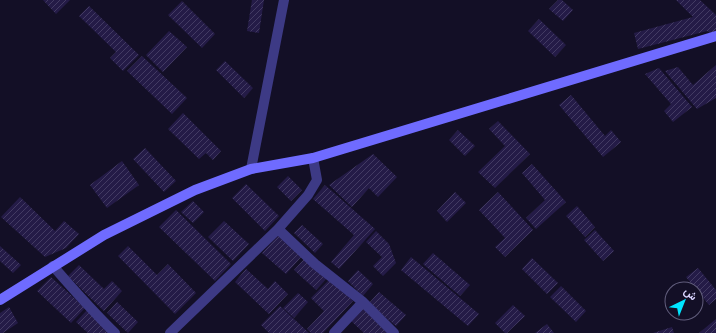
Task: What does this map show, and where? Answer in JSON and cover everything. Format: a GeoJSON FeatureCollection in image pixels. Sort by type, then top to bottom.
{"type":"FeatureCollection","features":[{"type":"Feature","properties":{"kind":"street"},"geometry":{"type":"LineString","coordinates":[[251,169],[284,0]]}},
{"type":"Feature","properties":{"kind":"street"},"geometry":{"type":"LineString","coordinates":[[0,300],[104,235],[195,190],[251,169],[313,158],[716,36]]}},
{"type":"Feature","properties":{"kind":"street"},"geometry":{"type":"LineString","coordinates":[[170,333],[278,229],[308,195],[317,180],[313,158]]}},
{"type":"Feature","properties":{"kind":"street"},"geometry":{"type":"LineString","coordinates":[[278,229],[315,264],[364,302],[394,333]]}},
{"type":"Feature","properties":{"kind":"street"},"geometry":{"type":"LineString","coordinates":[[53,266],[94,313],[115,333]]}},
{"type":"Feature","properties":{"kind":"street"},"geometry":{"type":"LineString","coordinates":[[334,333],[364,302]]}},
{"type":"Feature","properties":{"kind":"building"},"geometry":{"type":"Polygon","coordinates":[[[43,0],[70,0],[56,14],[43,0]]]}},
{"type":"Feature","properties":{"kind":"building"},"geometry":{"type":"Polygon","coordinates":[[[252,0],[264,0],[259,33],[247,31],[252,0]]]}},
{"type":"Feature","properties":{"kind":"building"},"geometry":{"type":"Polygon","coordinates":[[[558,0],[562,0],[573,10],[563,21],[549,9],[558,0]]]}},
{"type":"Feature","properties":{"kind":"building"},"geometry":{"type":"Polygon","coordinates":[[[676,0],[700,0],[716,15],[716,31],[712,35],[707,31],[638,49],[634,33],[693,17],[676,0]]]}},
{"type":"Feature","properties":{"kind":"building"},"geometry":{"type":"Polygon","coordinates":[[[182,1],[215,34],[202,48],[168,15],[182,1]]]}},
{"type":"Feature","properties":{"kind":"building"},"geometry":{"type":"Polygon","coordinates":[[[89,6],[139,55],[123,71],[110,58],[116,52],[79,16],[89,6]]]}},
{"type":"Feature","properties":{"kind":"building"},"geometry":{"type":"Polygon","coordinates":[[[539,19],[566,45],[555,57],[528,31],[539,19]]]}},
{"type":"Feature","properties":{"kind":"building"},"geometry":{"type":"Polygon","coordinates":[[[169,31],[187,47],[163,72],[146,55],[169,31]]]}},
{"type":"Feature","properties":{"kind":"building"},"geometry":{"type":"Polygon","coordinates":[[[142,56],[187,98],[172,114],[127,71],[142,56]]]}},
{"type":"Feature","properties":{"kind":"building"},"geometry":{"type":"Polygon","coordinates":[[[225,61],[253,88],[244,98],[216,70],[225,61]]]}},
{"type":"Feature","properties":{"kind":"building"},"geometry":{"type":"Polygon","coordinates":[[[716,65],[716,98],[697,109],[665,71],[678,67],[693,85],[716,65]]]}},
{"type":"Feature","properties":{"kind":"building"},"geometry":{"type":"Polygon","coordinates":[[[659,68],[692,107],[673,122],[664,111],[671,104],[645,74],[659,68]]]}},
{"type":"Feature","properties":{"kind":"building"},"geometry":{"type":"Polygon","coordinates":[[[571,95],[605,136],[611,130],[621,142],[603,157],[559,105],[571,95]]]}},
{"type":"Feature","properties":{"kind":"building"},"geometry":{"type":"Polygon","coordinates":[[[183,113],[221,151],[213,160],[206,153],[199,159],[168,129],[183,113]]]}},
{"type":"Feature","properties":{"kind":"building"},"geometry":{"type":"Polygon","coordinates":[[[498,121],[530,154],[495,188],[478,172],[505,146],[489,129],[498,121]]]}},
{"type":"Feature","properties":{"kind":"building"},"geometry":{"type":"Polygon","coordinates":[[[458,130],[475,146],[465,156],[449,140],[458,130]]]}},
{"type":"Feature","properties":{"kind":"building"},"geometry":{"type":"Polygon","coordinates":[[[145,148],[176,181],[164,192],[133,159],[145,148]]]}},
{"type":"Feature","properties":{"kind":"building"},"geometry":{"type":"Polygon","coordinates":[[[373,154],[397,177],[378,197],[369,188],[352,207],[329,185],[373,154]]]}},
{"type":"Feature","properties":{"kind":"building"},"geometry":{"type":"Polygon","coordinates":[[[122,161],[139,185],[107,208],[90,185],[122,161]]]}},
{"type":"Feature","properties":{"kind":"building"},"geometry":{"type":"Polygon","coordinates":[[[532,164],[566,202],[536,229],[526,218],[545,200],[522,173],[532,164]]]}},
{"type":"Feature","properties":{"kind":"building"},"geometry":{"type":"Polygon","coordinates":[[[288,176],[302,190],[291,201],[277,187],[288,176]]]}},
{"type":"Feature","properties":{"kind":"building"},"geometry":{"type":"Polygon","coordinates":[[[246,184],[279,216],[265,231],[232,198],[246,184]]]}},
{"type":"Feature","properties":{"kind":"building"},"geometry":{"type":"Polygon","coordinates":[[[325,185],[375,229],[339,269],[331,262],[354,235],[313,199],[325,185]]]}},
{"type":"Feature","properties":{"kind":"building"},"geometry":{"type":"Polygon","coordinates":[[[455,192],[466,203],[447,222],[437,211],[455,192]]]}},
{"type":"Feature","properties":{"kind":"building"},"geometry":{"type":"Polygon","coordinates":[[[498,192],[533,230],[505,257],[495,247],[505,238],[479,210],[498,192]]]}},
{"type":"Feature","properties":{"kind":"building"},"geometry":{"type":"Polygon","coordinates":[[[20,197],[55,231],[64,221],[79,234],[66,248],[45,257],[1,217],[20,197]]]}},
{"type":"Feature","properties":{"kind":"building"},"geometry":{"type":"Polygon","coordinates":[[[193,201],[204,212],[193,223],[181,212],[193,201]]]}},
{"type":"Feature","properties":{"kind":"building"},"geometry":{"type":"Polygon","coordinates":[[[577,206],[595,227],[585,237],[566,216],[577,206]]]}},
{"type":"Feature","properties":{"kind":"building"},"geometry":{"type":"Polygon","coordinates":[[[176,210],[231,264],[215,281],[159,227],[176,210]]]}},
{"type":"Feature","properties":{"kind":"building"},"geometry":{"type":"Polygon","coordinates":[[[224,221],[249,244],[233,261],[208,237],[224,221]]]}},
{"type":"Feature","properties":{"kind":"building"},"geometry":{"type":"Polygon","coordinates":[[[302,225],[323,244],[315,253],[294,233],[302,225]]]}},
{"type":"Feature","properties":{"kind":"building"},"geometry":{"type":"Polygon","coordinates":[[[595,230],[614,251],[603,261],[584,240],[595,230]]]}},
{"type":"Feature","properties":{"kind":"building"},"geometry":{"type":"Polygon","coordinates":[[[376,231],[389,244],[396,263],[383,276],[373,266],[382,257],[366,242],[376,231]]]}},
{"type":"Feature","properties":{"kind":"building"},"geometry":{"type":"Polygon","coordinates":[[[280,233],[303,255],[286,274],[262,253],[280,233]]]}},
{"type":"Feature","properties":{"kind":"building"},"geometry":{"type":"Polygon","coordinates":[[[0,246],[21,265],[13,273],[0,261],[0,246]]]}},
{"type":"Feature","properties":{"kind":"building"},"geometry":{"type":"Polygon","coordinates":[[[128,246],[157,275],[168,264],[196,293],[175,314],[118,256],[128,246]]]}},
{"type":"Feature","properties":{"kind":"building"},"geometry":{"type":"Polygon","coordinates":[[[433,253],[470,285],[460,296],[423,264],[433,253]]]}},
{"type":"Feature","properties":{"kind":"building"},"geometry":{"type":"Polygon","coordinates":[[[306,257],[328,277],[316,290],[294,270],[306,257]]]}},
{"type":"Feature","properties":{"kind":"building"},"geometry":{"type":"Polygon","coordinates":[[[411,257],[479,314],[468,326],[401,270],[411,257]]]}},
{"type":"Feature","properties":{"kind":"building"},"geometry":{"type":"Polygon","coordinates":[[[532,258],[558,283],[547,294],[522,269],[532,258]]]}},
{"type":"Feature","properties":{"kind":"building"},"geometry":{"type":"Polygon","coordinates":[[[79,265],[104,289],[112,281],[122,291],[104,311],[68,276],[79,265]]]}},
{"type":"Feature","properties":{"kind":"building"},"geometry":{"type":"Polygon","coordinates":[[[698,268],[716,290],[716,299],[709,305],[704,299],[704,281],[689,281],[686,277],[698,268]]]}},
{"type":"Feature","properties":{"kind":"building"},"geometry":{"type":"Polygon","coordinates":[[[246,269],[268,289],[275,281],[288,294],[269,314],[235,282],[246,269]]]}},
{"type":"Feature","properties":{"kind":"building"},"geometry":{"type":"Polygon","coordinates":[[[358,270],[373,284],[363,296],[348,281],[358,270]]]}},
{"type":"Feature","properties":{"kind":"building"},"geometry":{"type":"Polygon","coordinates":[[[51,277],[85,308],[71,323],[37,291],[51,277]]]}},
{"type":"Feature","properties":{"kind":"building"},"geometry":{"type":"Polygon","coordinates":[[[330,279],[353,301],[323,333],[311,333],[307,329],[324,311],[311,298],[330,279]]]}},
{"type":"Feature","properties":{"kind":"building"},"geometry":{"type":"Polygon","coordinates":[[[561,286],[586,311],[576,322],[550,297],[561,286]]]}},
{"type":"Feature","properties":{"kind":"building"},"geometry":{"type":"Polygon","coordinates":[[[379,292],[406,315],[396,326],[369,303],[379,292]]]}},
{"type":"Feature","properties":{"kind":"building"},"geometry":{"type":"Polygon","coordinates":[[[298,293],[308,302],[294,318],[283,308],[298,293]]]}},
{"type":"Feature","properties":{"kind":"building"},"geometry":{"type":"Polygon","coordinates":[[[117,302],[138,322],[128,333],[107,313],[117,302]]]}},
{"type":"Feature","properties":{"kind":"building"},"geometry":{"type":"Polygon","coordinates":[[[513,305],[525,316],[507,333],[505,333],[495,323],[513,305]]]}},
{"type":"Feature","properties":{"kind":"building"},"geometry":{"type":"Polygon","coordinates":[[[280,306],[309,333],[269,333],[261,325],[280,306]]]}},
{"type":"Feature","properties":{"kind":"building"},"geometry":{"type":"Polygon","coordinates":[[[362,306],[390,333],[364,333],[349,319],[362,306]]]}},
{"type":"Feature","properties":{"kind":"building"},"geometry":{"type":"Polygon","coordinates":[[[9,307],[18,323],[3,333],[0,333],[0,313],[9,307]]]}},
{"type":"Feature","properties":{"kind":"building"},"geometry":{"type":"Polygon","coordinates":[[[87,310],[112,333],[88,333],[76,322],[87,310]]]}},
{"type":"Feature","properties":{"kind":"building"},"geometry":{"type":"Polygon","coordinates":[[[716,319],[716,333],[699,333],[716,319]]]}},
{"type":"Feature","properties":{"kind":"building"},"geometry":{"type":"Polygon","coordinates":[[[547,324],[554,333],[535,333],[547,324]]]}},
{"type":"Feature","properties":{"kind":"building"},"geometry":{"type":"Polygon","coordinates":[[[672,327],[674,333],[653,333],[672,327]]]}}]}
